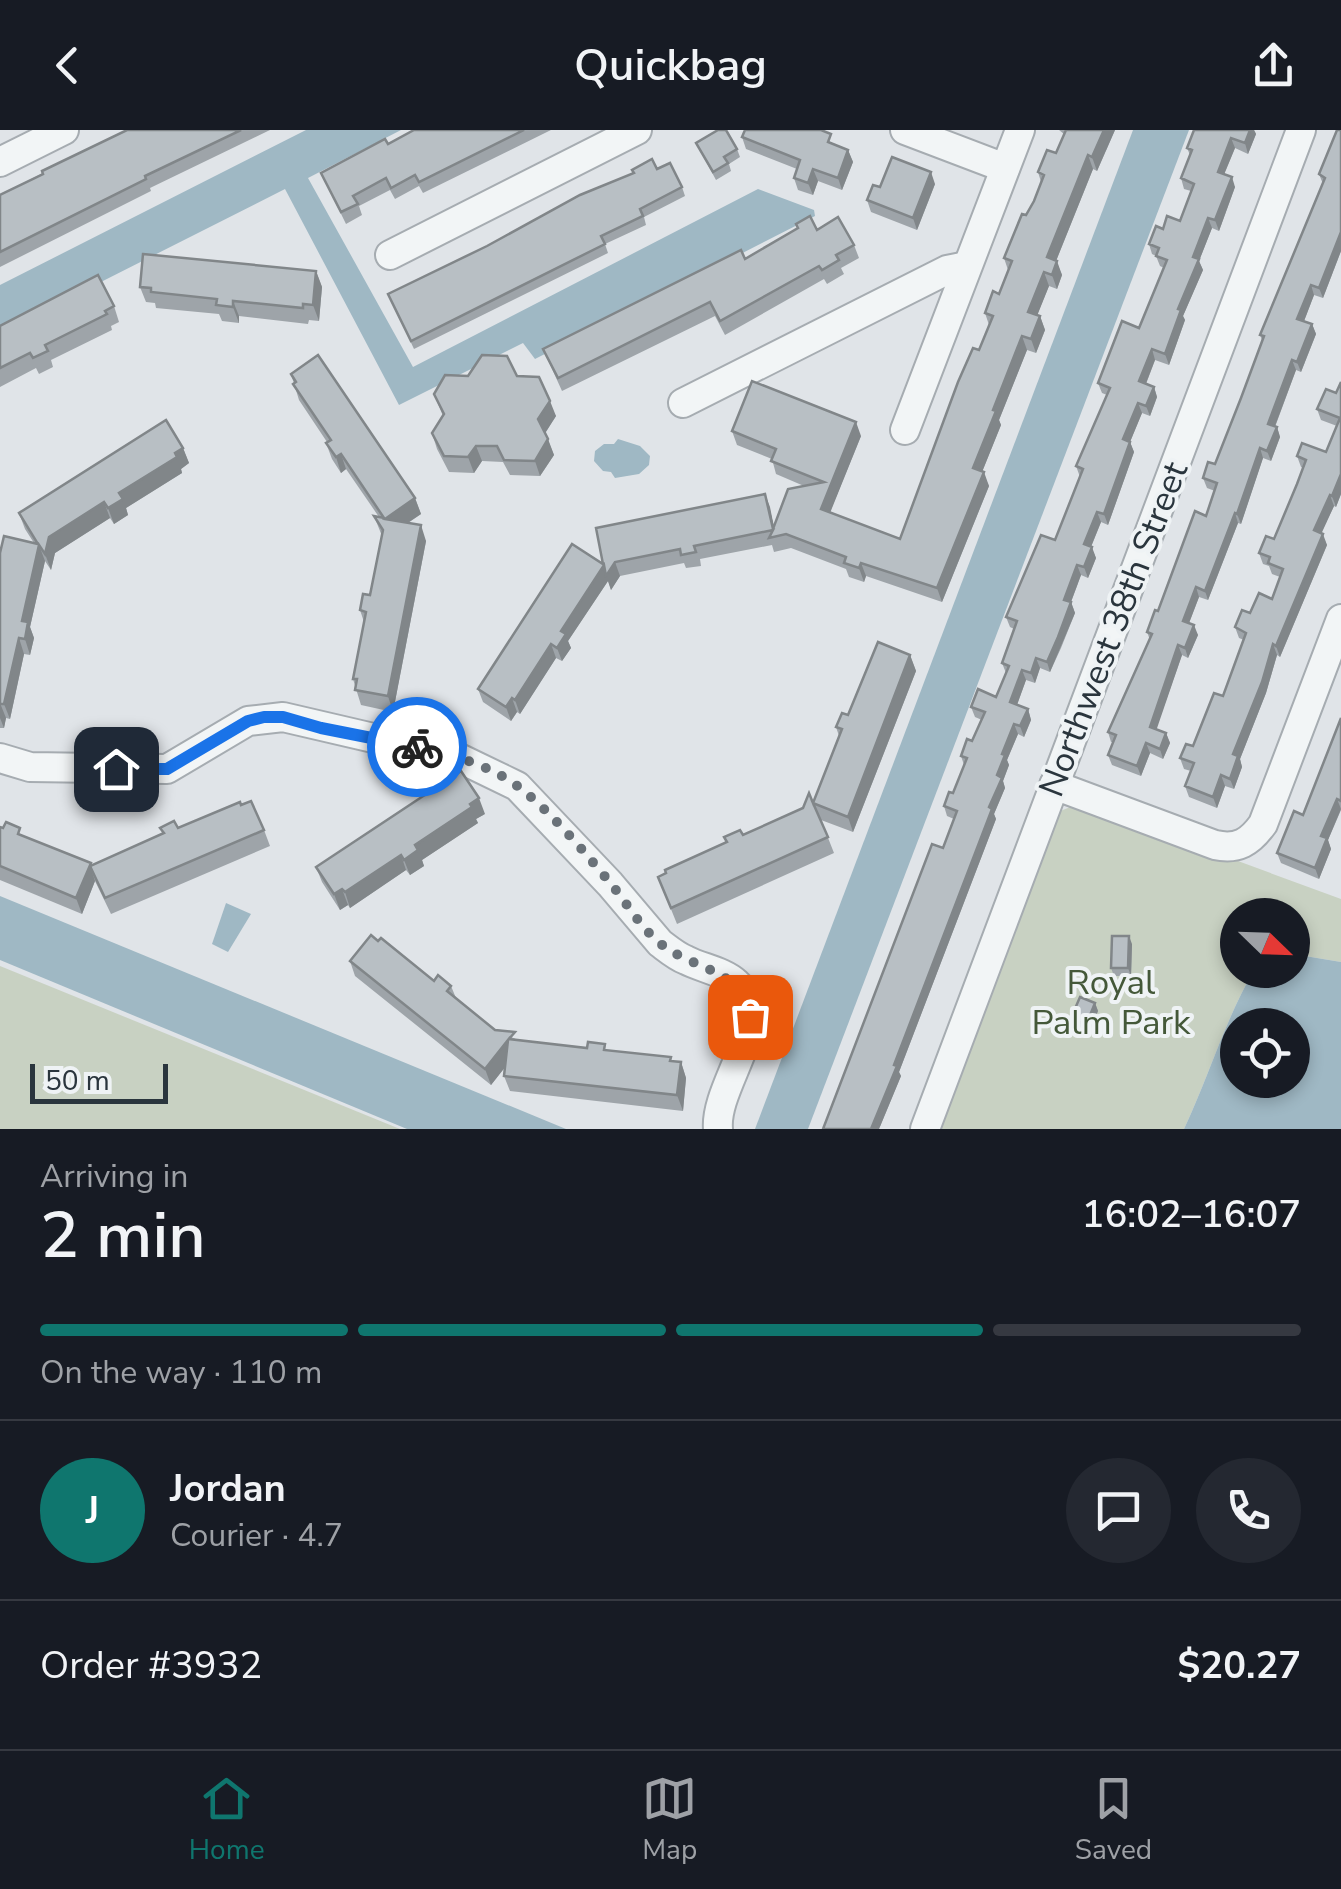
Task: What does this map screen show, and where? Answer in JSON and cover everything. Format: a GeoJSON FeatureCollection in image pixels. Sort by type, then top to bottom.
{"type":"FeatureCollection","features":[{"type":"Feature","properties":{"kind":"street"},"geometry":{"type":"LineString","coordinates":[[0,162],[64,130]]}},
{"type":"Feature","properties":{"kind":"street"},"geometry":{"type":"LineString","coordinates":[[390,255],[638,130]]}},
{"type":"Feature","properties":{"kind":"street"},"geometry":{"type":"LineString","coordinates":[[904,130],[1006,168]]}},
{"type":"Feature","properties":{"kind":"street"},"geometry":{"type":"LineString","coordinates":[[905,430],[1020,130]]}},
{"type":"Feature","properties":{"kind":"street","name":"Northwest 38th Street"},"geometry":{"type":"LineString","coordinates":[[925,1129],[1301,130]]}},
{"type":"Feature","properties":{"kind":"street"},"geometry":{"type":"LineString","coordinates":[[684,403],[947,270],[967,266]]}},
{"type":"Feature","properties":{"kind":"street"},"geometry":{"type":"LineString","coordinates":[[1054,785],[1215,845],[1241,845],[1253,838],[1263,824],[1341,618]]}},
{"type":"Feature","properties":{"kind":"street"},"geometry":{"type":"LineString","coordinates":[[0,758],[30,768],[167,769],[248,721],[283,717],[424,748],[487,769],[517,786],[549,816],[660,944],[682,959],[728,978],[743,992],[750,1017],[719,1108],[718,1129]]}},
{"type":"Feature","properties":{"kind":"green space","name":"Royal Palm Park"},"geometry":{"type":"Polygon","coordinates":[[[1080,803],[1341,899],[1341,962],[1310,957],[1310,898],[1220,898],[1220,988],[1245,988],[1234,1008],[1220,1008],[1220,1042],[1184,1129],[941,1129],[1058,812],[1080,803]]]}},
{"type":"Feature","properties":{"kind":"green space"},"geometry":{"type":"Polygon","coordinates":[[[0,966],[400,1129],[0,1129],[0,966]]]}},
{"type":"Feature","properties":{"kind":"water"},"geometry":{"type":"Polygon","coordinates":[[[306,130],[401,130],[308,178],[413,367],[758,189],[814,210],[815,216],[535,359],[523,343],[399,405],[285,189],[0,333],[0,285],[306,130]]]}},
{"type":"Feature","properties":{"kind":"water"},"geometry":{"type":"Polygon","coordinates":[[[1133,130],[1189,130],[808,1129],[755,1129],[1133,130]]]}},
{"type":"Feature","properties":{"kind":"water"},"geometry":{"type":"Polygon","coordinates":[[[618,439],[640,446],[650,456],[649,465],[639,474],[615,478],[594,461],[595,451],[618,439]]]}},
{"type":"Feature","properties":{"kind":"water"},"geometry":{"type":"Polygon","coordinates":[[[0,896],[566,1129],[407,1129],[0,960],[0,896]]]}},
{"type":"Feature","properties":{"kind":"water"},"geometry":{"type":"Polygon","coordinates":[[[226,903],[251,914],[228,952],[212,944],[226,903]]]}},
{"type":"Feature","properties":{"kind":"water"},"geometry":{"type":"Polygon","coordinates":[[[1310,957],[1341,962],[1341,1129],[1184,1129],[1220,1042],[1220,1098],[1310,1098],[1310,1008],[1234,1008],[1245,988],[1310,988],[1310,957]]]}},
{"type":"Feature","properties":{"kind":"building"},"geometry":{"type":"Polygon","coordinates":[[[127,130],[241,130],[0,252],[0,195],[127,130]]]}},
{"type":"Feature","properties":{"kind":"building"},"geometry":{"type":"Polygon","coordinates":[[[414,130],[524,130],[419,182],[415,175],[391,188],[386,178],[353,196],[358,204],[341,212],[321,173],[385,139],[388,144],[414,130]]]}},
{"type":"Feature","properties":{"kind":"building"},"geometry":{"type":"Polygon","coordinates":[[[718,130],[726,130],[737,149],[724,157],[728,163],[713,172],[696,143],[718,130]]]}},
{"type":"Feature","properties":{"kind":"building"},"geometry":{"type":"Polygon","coordinates":[[[745,130],[821,130],[831,134],[828,142],[848,150],[838,178],[813,169],[808,183],[794,178],[800,160],[742,137],[745,130]]]}},
{"type":"Feature","properties":{"kind":"building"},"geometry":{"type":"Polygon","coordinates":[[[1066,130],[1104,130],[1092,157],[1088,155],[1047,257],[1057,261],[1052,275],[1044,272],[1028,312],[1040,316],[1031,339],[1022,336],[993,410],[996,411],[973,468],[984,472],[937,588],[861,563],[859,568],[844,563],[846,557],[786,534],[769,538],[773,530],[694,546],[696,552],[681,555],[680,549],[615,562],[606,576],[604,565],[561,631],[566,634],[557,648],[551,644],[515,700],[512,698],[506,707],[478,689],[572,544],[603,564],[596,528],[765,494],[773,529],[788,489],[824,482],[771,461],[776,449],[732,431],[752,381],[856,422],[821,509],[900,539],[958,382],[973,348],[979,350],[993,316],[985,313],[993,291],[999,294],[1012,261],[1004,258],[1022,214],[1026,215],[1034,201],[1044,175],[1038,172],[1047,150],[1056,153],[1066,130]]]}},
{"type":"Feature","properties":{"kind":"building"},"geometry":{"type":"Polygon","coordinates":[[[1194,130],[1250,130],[1245,143],[1231,138],[1218,172],[1232,177],[1215,220],[1208,218],[1193,257],[1199,259],[1165,354],[1152,349],[1139,381],[1154,387],[1146,406],[1138,403],[1123,439],[1130,442],[1104,514],[1097,512],[1084,544],[1092,547],[1084,567],[1077,565],[1064,600],[1071,602],[1058,637],[1047,662],[1036,658],[1031,673],[1022,670],[1010,702],[1028,709],[1020,726],[1014,724],[1002,754],[1005,755],[997,775],[1002,778],[989,807],[992,809],[871,1129],[823,1129],[932,844],[943,848],[957,811],[944,806],[967,758],[961,756],[967,739],[972,741],[985,712],[971,707],[978,689],[996,697],[1009,666],[1002,663],[1017,621],[1006,617],[1041,535],[1055,540],[1083,469],[1076,466],[1110,388],[1098,383],[1122,321],[1139,328],[1167,260],[1156,256],[1159,248],[1149,244],[1156,226],[1163,229],[1167,216],[1180,221],[1194,184],[1181,178],[1192,150],[1187,148],[1194,130]]]}},
{"type":"Feature","properties":{"kind":"building"},"geometry":{"type":"Polygon","coordinates":[[[1337,130],[1341,130],[1341,232],[1319,288],[1311,285],[1297,319],[1312,324],[1297,362],[1292,360],[1268,424],[1277,427],[1267,451],[1260,448],[1205,591],[1196,587],[1183,621],[1194,625],[1185,648],[1178,645],[1150,727],[1166,733],[1160,749],[1146,743],[1137,766],[1108,755],[1116,735],[1108,732],[1152,634],[1147,632],[1195,511],[1206,516],[1217,483],[1203,478],[1208,462],[1215,464],[1241,398],[1264,336],[1260,335],[1325,178],[1319,174],[1337,130]]]}},
{"type":"Feature","properties":{"kind":"building"},"geometry":{"type":"Polygon","coordinates":[[[892,157],[931,172],[913,218],[867,200],[873,185],[880,187],[892,157]]]}},
{"type":"Feature","properties":{"kind":"building"},"geometry":{"type":"Polygon","coordinates":[[[652,159],[657,169],[670,163],[682,187],[640,209],[643,216],[601,236],[605,244],[411,341],[388,294],[580,195],[634,173],[632,170],[652,159]]]}},
{"type":"Feature","properties":{"kind":"building"},"geometry":{"type":"Polygon","coordinates":[[[810,216],[817,230],[838,217],[854,245],[836,255],[839,260],[822,270],[819,266],[720,321],[710,302],[558,378],[543,349],[741,250],[745,259],[798,228],[796,224],[810,216]]]}},
{"type":"Feature","properties":{"kind":"building"},"geometry":{"type":"Polygon","coordinates":[[[143,254],[316,271],[313,305],[303,304],[303,308],[233,301],[233,307],[216,305],[217,299],[151,292],[151,288],[140,287],[143,254]]]}},
{"type":"Feature","properties":{"kind":"building"},"geometry":{"type":"Polygon","coordinates":[[[98,275],[114,306],[105,311],[107,314],[45,345],[48,351],[33,358],[30,353],[0,368],[0,326],[98,275]]]}},
{"type":"Feature","properties":{"kind":"building"},"geometry":{"type":"Polygon","coordinates":[[[318,355],[415,498],[385,519],[421,525],[388,696],[355,690],[357,679],[353,679],[366,612],[360,610],[363,594],[370,595],[383,530],[374,516],[384,518],[341,454],[336,457],[326,443],[331,440],[293,384],[296,382],[291,374],[318,355]]]}},
{"type":"Feature","properties":{"kind":"building"},"geometry":{"type":"Polygon","coordinates":[[[482,355],[507,356],[517,376],[539,377],[550,401],[538,419],[548,439],[535,461],[504,460],[497,446],[476,446],[468,457],[444,456],[432,433],[444,414],[434,394],[445,375],[468,376],[482,355]]]}},
{"type":"Feature","properties":{"kind":"building"},"geometry":{"type":"Polygon","coordinates":[[[1341,382],[1341,474],[1314,530],[1323,534],[1276,646],[1273,644],[1233,754],[1238,756],[1230,779],[1221,775],[1213,797],[1185,786],[1194,763],[1180,758],[1186,744],[1193,746],[1214,693],[1223,696],[1246,633],[1235,627],[1242,610],[1250,613],[1259,593],[1272,599],[1283,569],[1268,563],[1270,557],[1259,553],[1266,536],[1274,539],[1297,484],[1306,460],[1297,456],[1302,443],[1326,452],[1340,418],[1317,409],[1326,389],[1336,393],[1341,382]]]}},
{"type":"Feature","properties":{"kind":"building"},"geometry":{"type":"Polygon","coordinates":[[[166,420],[183,448],[175,453],[177,457],[119,493],[123,499],[108,508],[104,502],[49,537],[45,554],[39,545],[22,621],[28,622],[25,639],[19,638],[4,704],[0,704],[0,553],[4,536],[38,544],[19,513],[166,420]]]}},
{"type":"Feature","properties":{"kind":"building"},"geometry":{"type":"Polygon","coordinates":[[[878,642],[910,655],[848,817],[813,803],[842,729],[836,727],[842,713],[848,715],[878,642]]]}},
{"type":"Feature","properties":{"kind":"building"},"geometry":{"type":"Polygon","coordinates":[[[1341,718],[1341,801],[1337,799],[1321,836],[1327,838],[1315,868],[1277,853],[1294,811],[1303,815],[1341,718]]]}},
{"type":"Feature","properties":{"kind":"building"},"geometry":{"type":"Polygon","coordinates":[[[461,771],[479,798],[470,804],[472,807],[415,845],[418,850],[404,860],[401,855],[345,892],[342,889],[334,894],[316,867],[461,771]]]}},
{"type":"Feature","properties":{"kind":"building"},"geometry":{"type":"Polygon","coordinates":[[[809,793],[828,837],[671,908],[658,877],[665,870],[727,842],[724,837],[740,830],[743,835],[803,808],[809,793]]]}},
{"type":"Feature","properties":{"kind":"building"},"geometry":{"type":"Polygon","coordinates":[[[251,801],[264,830],[105,898],[90,866],[164,833],[160,828],[174,821],[178,828],[251,801]]]}},
{"type":"Feature","properties":{"kind":"building"},"geometry":{"type":"Polygon","coordinates":[[[6,822],[20,828],[18,834],[91,863],[76,898],[0,866],[0,827],[6,822]]]}},
{"type":"Feature","properties":{"kind":"building"},"geometry":{"type":"Polygon","coordinates":[[[371,935],[378,941],[381,938],[434,981],[438,975],[451,986],[447,991],[495,1030],[515,1032],[509,1039],[587,1048],[588,1042],[605,1044],[604,1050],[671,1057],[670,1061],[681,1062],[677,1095],[504,1076],[508,1040],[485,1069],[350,961],[371,935]]]}},
{"type":"Feature","properties":{"kind":"building"},"geometry":{"type":"Polygon","coordinates":[[[1112,936],[1129,936],[1128,968],[1111,968],[1112,936]]]}},
{"type":"Feature","properties":{"kind":"building"},"geometry":{"type":"Polygon","coordinates":[[[1080,997],[1095,1003],[1086,1025],[1071,1018],[1080,997]]]}},
{"type":"Feature","properties":{"kind":"way so far"},"geometry":{"type":"LineString","coordinates":[[417,747],[459,758],[517,786],[549,816],[660,944],[682,959],[737,984],[749,1004],[750,1017]]}},
{"type":"Feature","properties":{"kind":"route"},"geometry":{"type":"LineString","coordinates":[[116,769],[167,769],[248,721],[264,717],[283,717],[417,747]]}}]}
